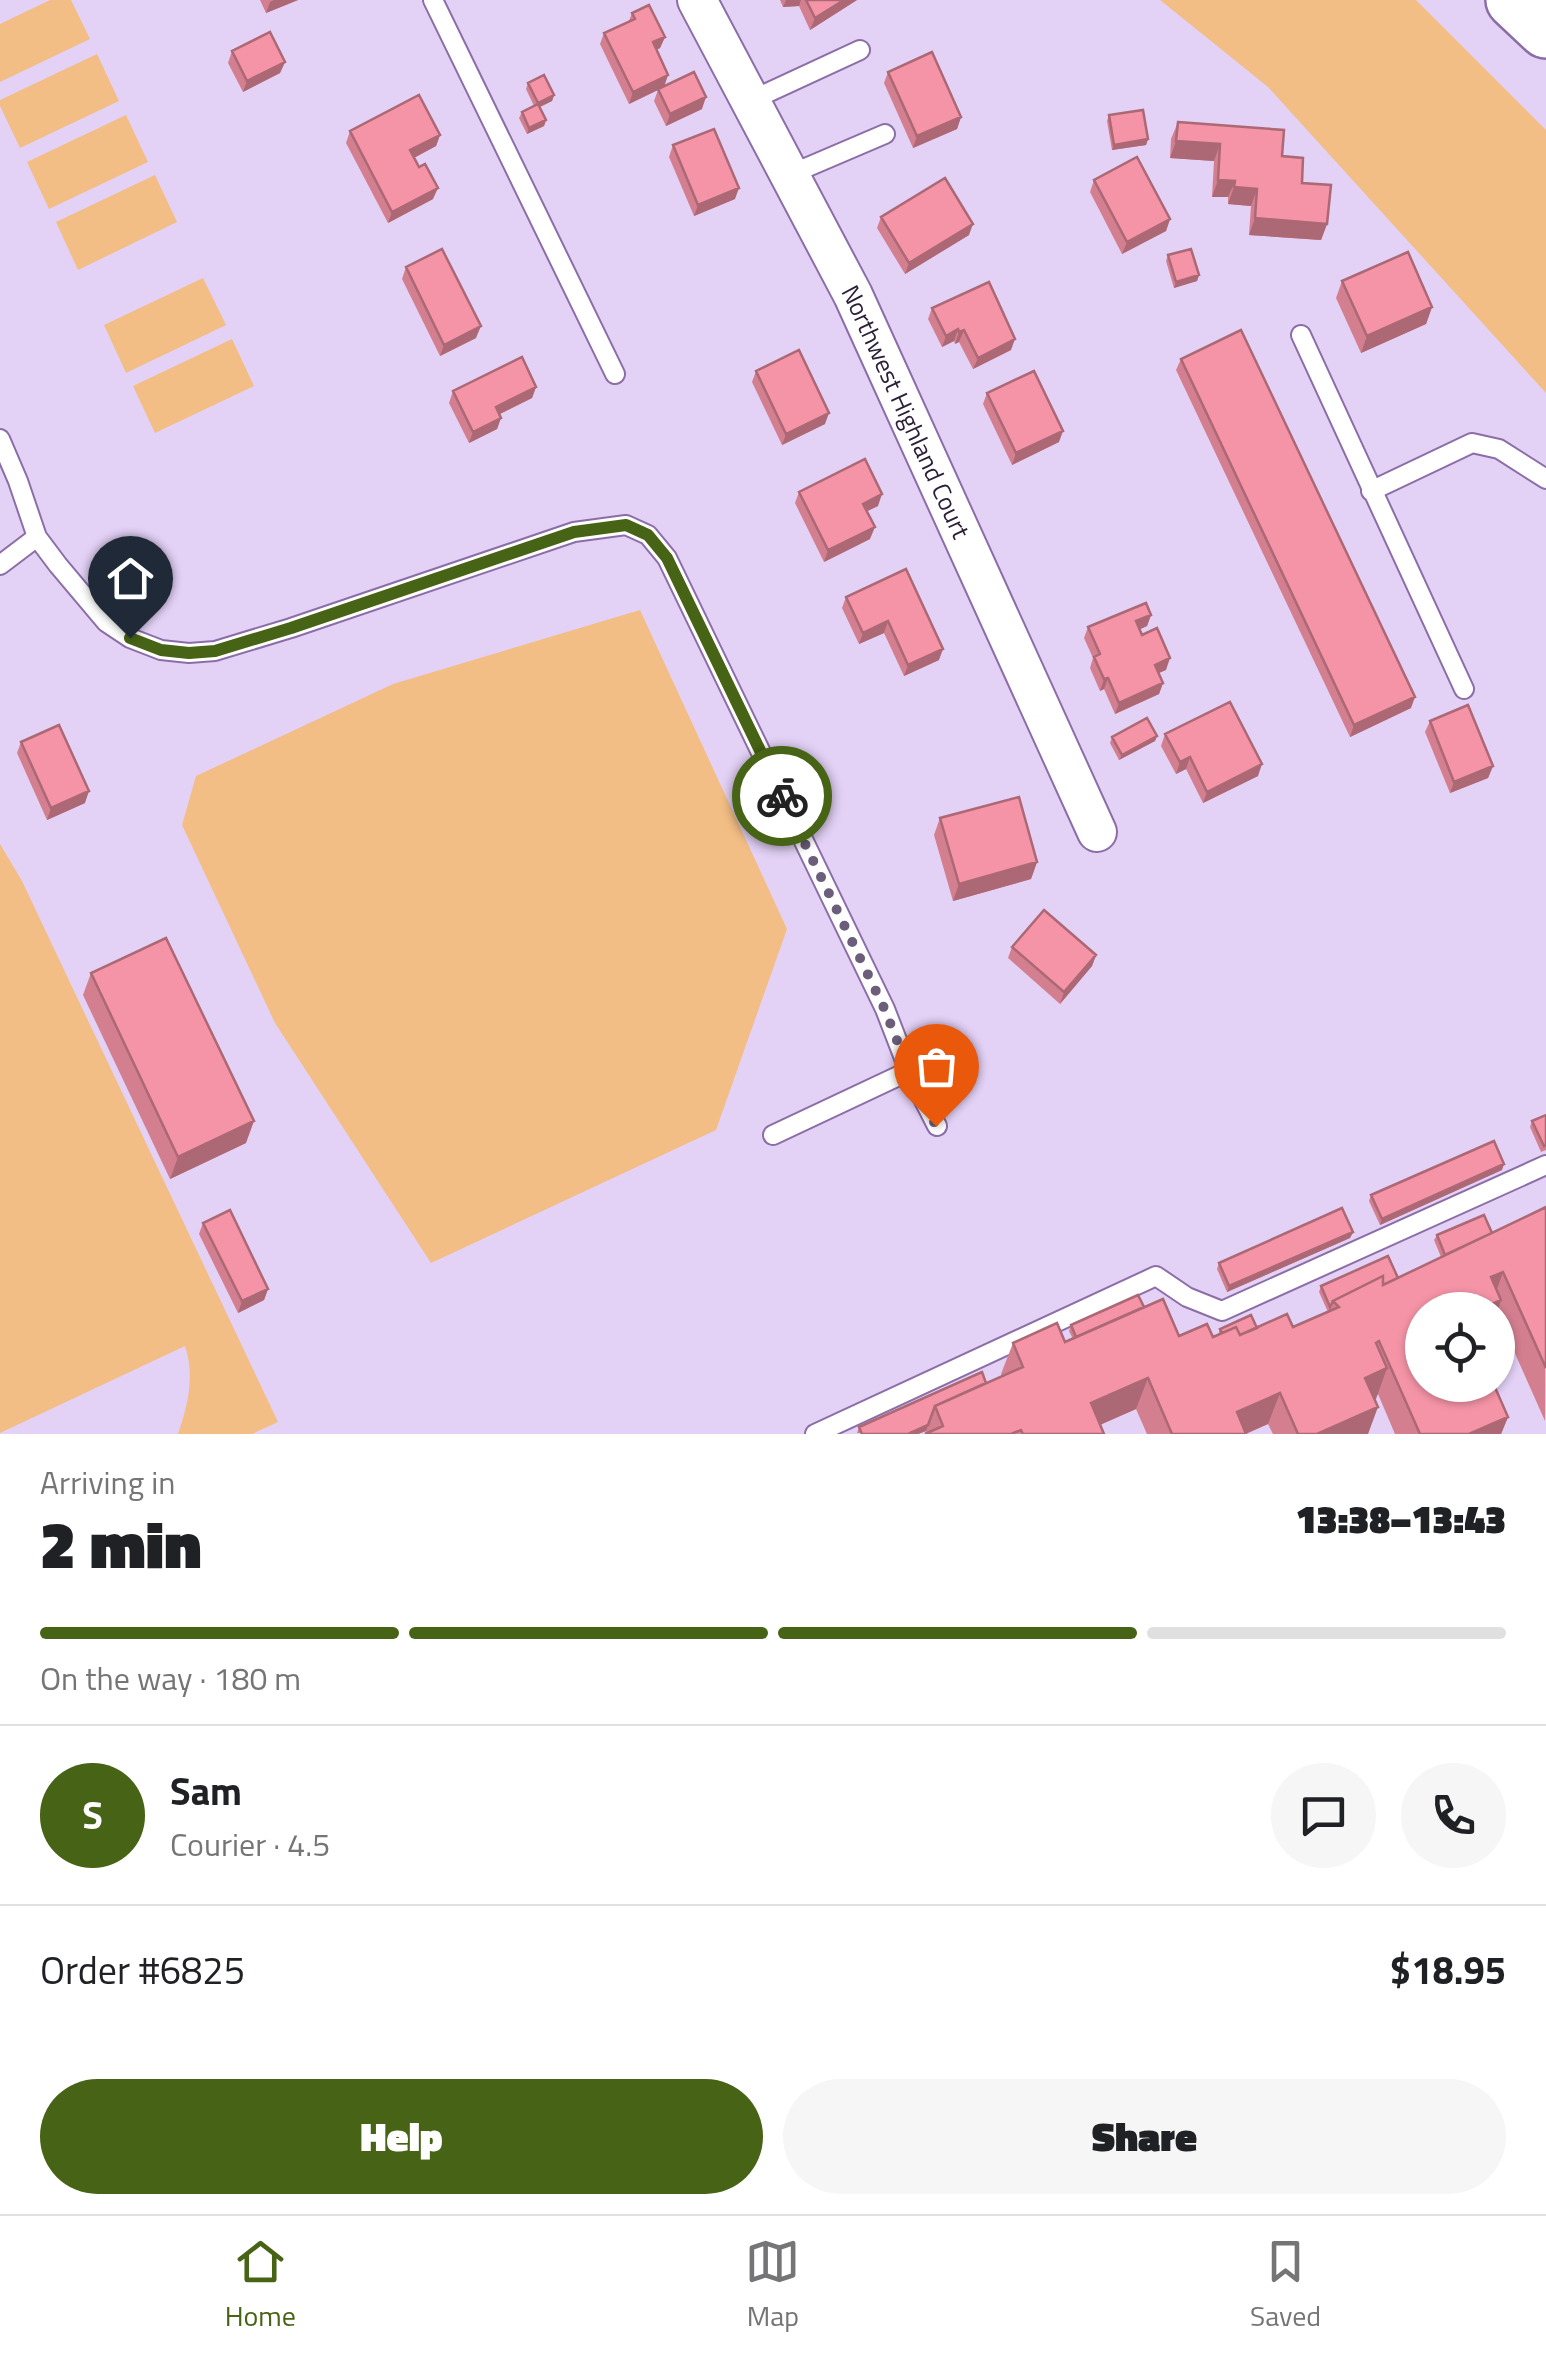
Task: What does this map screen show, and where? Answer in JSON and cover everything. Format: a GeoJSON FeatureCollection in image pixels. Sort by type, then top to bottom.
{"type":"FeatureCollection","features":[{"type":"Feature","properties":{"kind":"highway"},"geometry":{"type":"LineString","coordinates":[[1514,0],[1546,30]]}},
{"type":"Feature","properties":{"kind":"street","name":"Northwest Highland Court"},"geometry":{"type":"LineString","coordinates":[[697,0],[853,295],[1097,832]]}},
{"type":"Feature","properties":{"kind":"lane"},"geometry":{"type":"LineString","coordinates":[[433,0],[615,374]]}},
{"type":"Feature","properties":{"kind":"lane"},"geometry":{"type":"LineString","coordinates":[[750,101],[860,50]]}},
{"type":"Feature","properties":{"kind":"lane"},"geometry":{"type":"LineString","coordinates":[[789,174],[885,134]]}},
{"type":"Feature","properties":{"kind":"lane"},"geometry":{"type":"LineString","coordinates":[[1301,336],[1464,689]]}},
{"type":"Feature","properties":{"kind":"lane"},"geometry":{"type":"LineString","coordinates":[[0,439],[37,536],[79,592],[106,622],[130,638],[161,650],[215,651],[574,532],[626,525],[648,535],[667,558],[885,1010],[936,1126]]}},
{"type":"Feature","properties":{"kind":"lane"},"geometry":{"type":"LineString","coordinates":[[1371,491],[1472,443],[1499,449],[1546,478]]}},
{"type":"Feature","properties":{"kind":"lane"},"geometry":{"type":"LineString","coordinates":[[0,489],[18,481]]}},
{"type":"Feature","properties":{"kind":"lane"},"geometry":{"type":"LineString","coordinates":[[0,565],[37,536]]}},
{"type":"Feature","properties":{"kind":"lane"},"geometry":{"type":"LineString","coordinates":[[773,1134],[909,1071]]}},
{"type":"Feature","properties":{"kind":"lane"},"geometry":{"type":"LineString","coordinates":[[815,1434],[1156,1276],[1186,1297],[1222,1311],[1546,1165]]}},
{"type":"Feature","properties":{"kind":"shaded area"},"geometry":{"type":"Polygon","coordinates":[[[50,0],[71,0],[90,39],[0,82],[0,24],[50,0]]]}},
{"type":"Feature","properties":{"kind":"shaded area"},"geometry":{"type":"Polygon","coordinates":[[[1160,0],[1416,0],[1546,130],[1546,393],[1268,87],[1160,0]]]}},
{"type":"Feature","properties":{"kind":"shaded area"},"geometry":{"type":"Polygon","coordinates":[[[97,54],[119,101],[20,148],[0,100],[97,54]]]}},
{"type":"Feature","properties":{"kind":"shaded area"},"geometry":{"type":"Polygon","coordinates":[[[126,115],[148,162],[49,209],[27,162],[126,115]]]}},
{"type":"Feature","properties":{"kind":"shaded area"},"geometry":{"type":"Polygon","coordinates":[[[155,175],[177,222],[78,270],[56,222],[155,175]]]}},
{"type":"Feature","properties":{"kind":"shaded area"},"geometry":{"type":"Polygon","coordinates":[[[203,278],[226,325],[126,373],[104,325],[203,278]]]}},
{"type":"Feature","properties":{"kind":"shaded area"},"geometry":{"type":"Polygon","coordinates":[[[232,339],[254,386],[155,433],[133,386],[232,339]]]}},
{"type":"Feature","properties":{"kind":"shaded area"},"geometry":{"type":"Polygon","coordinates":[[[640,610],[787,929],[716,1130],[431,1263],[275,1023],[182,825],[196,776],[393,684],[640,610]]]}},
{"type":"Feature","properties":{"kind":"shaded area"},"geometry":{"type":"Polygon","coordinates":[[[0,844],[22,881],[278,1422],[252,1434],[178,1434],[189,1390],[185,1346],[0,1433],[0,844]]]}},
{"type":"Feature","properties":{"kind":"building"},"geometry":{"type":"Polygon","coordinates":[[[806,0],[844,0],[815,18],[806,0]]]}},
{"type":"Feature","properties":{"kind":"building"},"geometry":{"type":"Polygon","coordinates":[[[649,5],[665,37],[653,42],[668,75],[633,92],[604,33],[635,19],[632,13],[649,5]]]}},
{"type":"Feature","properties":{"kind":"building"},"geometry":{"type":"Polygon","coordinates":[[[270,32],[285,62],[247,81],[232,51],[270,32]]]}},
{"type":"Feature","properties":{"kind":"building"},"geometry":{"type":"Polygon","coordinates":[[[932,52],[961,117],[917,136],[888,72],[932,52]]]}},
{"type":"Feature","properties":{"kind":"building"},"geometry":{"type":"Polygon","coordinates":[[[694,72],[706,97],[670,114],[658,89],[694,72]]]}},
{"type":"Feature","properties":{"kind":"building"},"geometry":{"type":"Polygon","coordinates":[[[544,75],[554,95],[538,103],[528,83],[544,75]]]}},
{"type":"Feature","properties":{"kind":"building"},"geometry":{"type":"Polygon","coordinates":[[[419,95],[440,135],[410,150],[419,167],[425,164],[438,188],[392,212],[350,131],[419,95]]]}},
{"type":"Feature","properties":{"kind":"building"},"geometry":{"type":"Polygon","coordinates":[[[538,104],[546,120],[529,128],[522,112],[538,104]]]}},
{"type":"Feature","properties":{"kind":"building"},"geometry":{"type":"Polygon","coordinates":[[[1143,110],[1148,139],[1114,145],[1109,115],[1143,110]]]}},
{"type":"Feature","properties":{"kind":"building"},"geometry":{"type":"Polygon","coordinates":[[[1178,122],[1284,130],[1282,156],[1303,158],[1302,183],[1331,185],[1327,224],[1255,218],[1257,189],[1234,187],[1235,181],[1218,180],[1220,144],[1176,141],[1178,122]]]}},
{"type":"Feature","properties":{"kind":"building"},"geometry":{"type":"Polygon","coordinates":[[[714,129],[739,188],[698,205],[673,145],[714,129]]]}},
{"type":"Feature","properties":{"kind":"building"},"geometry":{"type":"Polygon","coordinates":[[[1137,157],[1170,219],[1127,242],[1094,180],[1137,157]]]}},
{"type":"Feature","properties":{"kind":"building"},"geometry":{"type":"Polygon","coordinates":[[[945,178],[973,224],[909,263],[881,217],[945,178]]]}},
{"type":"Feature","properties":{"kind":"building"},"geometry":{"type":"Polygon","coordinates":[[[442,249],[481,326],[444,345],[406,267],[442,249]]]}},
{"type":"Feature","properties":{"kind":"building"},"geometry":{"type":"Polygon","coordinates":[[[1191,249],[1199,275],[1176,282],[1168,255],[1191,249]]]}},
{"type":"Feature","properties":{"kind":"building"},"geometry":{"type":"Polygon","coordinates":[[[1408,252],[1432,307],[1367,336],[1342,281],[1408,252]]]}},
{"type":"Feature","properties":{"kind":"building"},"geometry":{"type":"Polygon","coordinates":[[[989,282],[1015,339],[978,358],[964,330],[946,336],[932,308],[989,282]]]}},
{"type":"Feature","properties":{"kind":"building"},"geometry":{"type":"Polygon","coordinates":[[[1241,330],[1415,697],[1354,725],[1181,359],[1241,330]]]}},
{"type":"Feature","properties":{"kind":"building"},"geometry":{"type":"Polygon","coordinates":[[[799,350],[829,413],[786,434],[756,371],[799,350]]]}},
{"type":"Feature","properties":{"kind":"building"},"geometry":{"type":"Polygon","coordinates":[[[522,357],[536,387],[496,407],[501,418],[473,432],[453,391],[522,357]]]}},
{"type":"Feature","properties":{"kind":"building"},"geometry":{"type":"Polygon","coordinates":[[[1034,371],[1063,431],[1016,453],[987,393],[1034,371]]]}},
{"type":"Feature","properties":{"kind":"building"},"geometry":{"type":"Polygon","coordinates":[[[865,459],[882,494],[863,504],[875,527],[828,550],[799,492],[865,459]]]}},
{"type":"Feature","properties":{"kind":"building"},"geometry":{"type":"Polygon","coordinates":[[[906,569],[943,649],[908,665],[888,621],[863,633],[846,597],[906,569]]]}},
{"type":"Feature","properties":{"kind":"building"},"geometry":{"type":"Polygon","coordinates":[[[1146,603],[1151,615],[1136,621],[1142,635],[1157,628],[1170,658],[1155,665],[1163,683],[1119,703],[1094,657],[1100,654],[1088,627],[1146,603]]]}},
{"type":"Feature","properties":{"kind":"building"},"geometry":{"type":"Polygon","coordinates":[[[1230,702],[1262,764],[1207,792],[1190,757],[1180,762],[1165,734],[1230,702]]]}},
{"type":"Feature","properties":{"kind":"building"},"geometry":{"type":"Polygon","coordinates":[[[1468,705],[1493,766],[1454,782],[1430,721],[1468,705]]]}},
{"type":"Feature","properties":{"kind":"building"},"geometry":{"type":"Polygon","coordinates":[[[1147,718],[1157,736],[1122,755],[1112,737],[1147,718]]]}},
{"type":"Feature","properties":{"kind":"building"},"geometry":{"type":"Polygon","coordinates":[[[59,725],[89,791],[51,808],[21,742],[59,725]]]}},
{"type":"Feature","properties":{"kind":"building"},"geometry":{"type":"Polygon","coordinates":[[[1019,797],[1037,862],[959,884],[940,818],[1019,797]]]}},
{"type":"Feature","properties":{"kind":"building"},"geometry":{"type":"Polygon","coordinates":[[[1044,910],[1096,955],[1064,992],[1012,947],[1044,910]]]}},
{"type":"Feature","properties":{"kind":"building"},"geometry":{"type":"Polygon","coordinates":[[[166,938],[254,1121],[178,1157],[91,973],[166,938]]]}},
{"type":"Feature","properties":{"kind":"building"},"geometry":{"type":"Polygon","coordinates":[[[1546,1115],[1546,1145],[1544,1146],[1532,1121],[1546,1115]]]}},
{"type":"Feature","properties":{"kind":"building"},"geometry":{"type":"Polygon","coordinates":[[[1494,1141],[1504,1164],[1382,1219],[1371,1195],[1494,1141]]]}},
{"type":"Feature","properties":{"kind":"building"},"geometry":{"type":"Polygon","coordinates":[[[1546,1207],[1546,1368],[1503,1272],[1491,1277],[1498,1292],[1405,1292],[1405,1400],[1379,1341],[1376,1343],[1387,1368],[1365,1378],[1378,1407],[1317,1434],[1298,1434],[1280,1393],[1237,1412],[1246,1434],[1172,1434],[1148,1378],[1091,1403],[1104,1434],[1023,1434],[1021,1430],[1011,1434],[925,1434],[943,1426],[935,1406],[1023,1367],[1013,1343],[1057,1323],[1065,1342],[1163,1299],[1179,1336],[1207,1324],[1213,1337],[1236,1327],[1240,1335],[1287,1314],[1293,1327],[1339,1307],[1333,1301],[1383,1276],[1383,1285],[1546,1207]]]}},
{"type":"Feature","properties":{"kind":"building"},"geometry":{"type":"Polygon","coordinates":[[[1342,1208],[1353,1232],[1229,1286],[1219,1263],[1342,1208]]]}},
{"type":"Feature","properties":{"kind":"building"},"geometry":{"type":"Polygon","coordinates":[[[230,1210],[268,1289],[242,1301],[203,1223],[230,1210]]]}},
{"type":"Feature","properties":{"kind":"building"},"geometry":{"type":"Polygon","coordinates":[[[1484,1215],[1492,1233],[1445,1255],[1437,1235],[1484,1215]]]}},
{"type":"Feature","properties":{"kind":"building"},"geometry":{"type":"Polygon","coordinates":[[[1388,1256],[1398,1278],[1383,1285],[1383,1276],[1333,1301],[1330,1307],[1321,1286],[1388,1256]]]}},
{"type":"Feature","properties":{"kind":"building"},"geometry":{"type":"Polygon","coordinates":[[[1138,1295],[1144,1307],[1076,1337],[1071,1325],[1138,1295]]]}},
{"type":"Feature","properties":{"kind":"building"},"geometry":{"type":"Polygon","coordinates":[[[1251,1315],[1257,1328],[1240,1335],[1236,1327],[1222,1333],[1220,1329],[1251,1315]]]}},
{"type":"Feature","properties":{"kind":"building"},"geometry":{"type":"Polygon","coordinates":[[[982,1372],[986,1383],[935,1406],[928,1425],[908,1434],[862,1434],[859,1427],[982,1372]]]}},
{"type":"Feature","properties":{"kind":"building"},"geometry":{"type":"Polygon","coordinates":[[[1406,1402],[1501,1402],[1508,1417],[1469,1434],[1420,1434],[1406,1402]]]}},
{"type":"Feature","properties":{"kind":"way so far"},"geometry":{"type":"LineString","coordinates":[[782,796],[936,1126]]}},
{"type":"Feature","properties":{"kind":"route"},"geometry":{"type":"LineString","coordinates":[[130,638],[161,650],[215,651],[574,532],[626,525],[648,535],[667,558],[782,796]]}}]}
